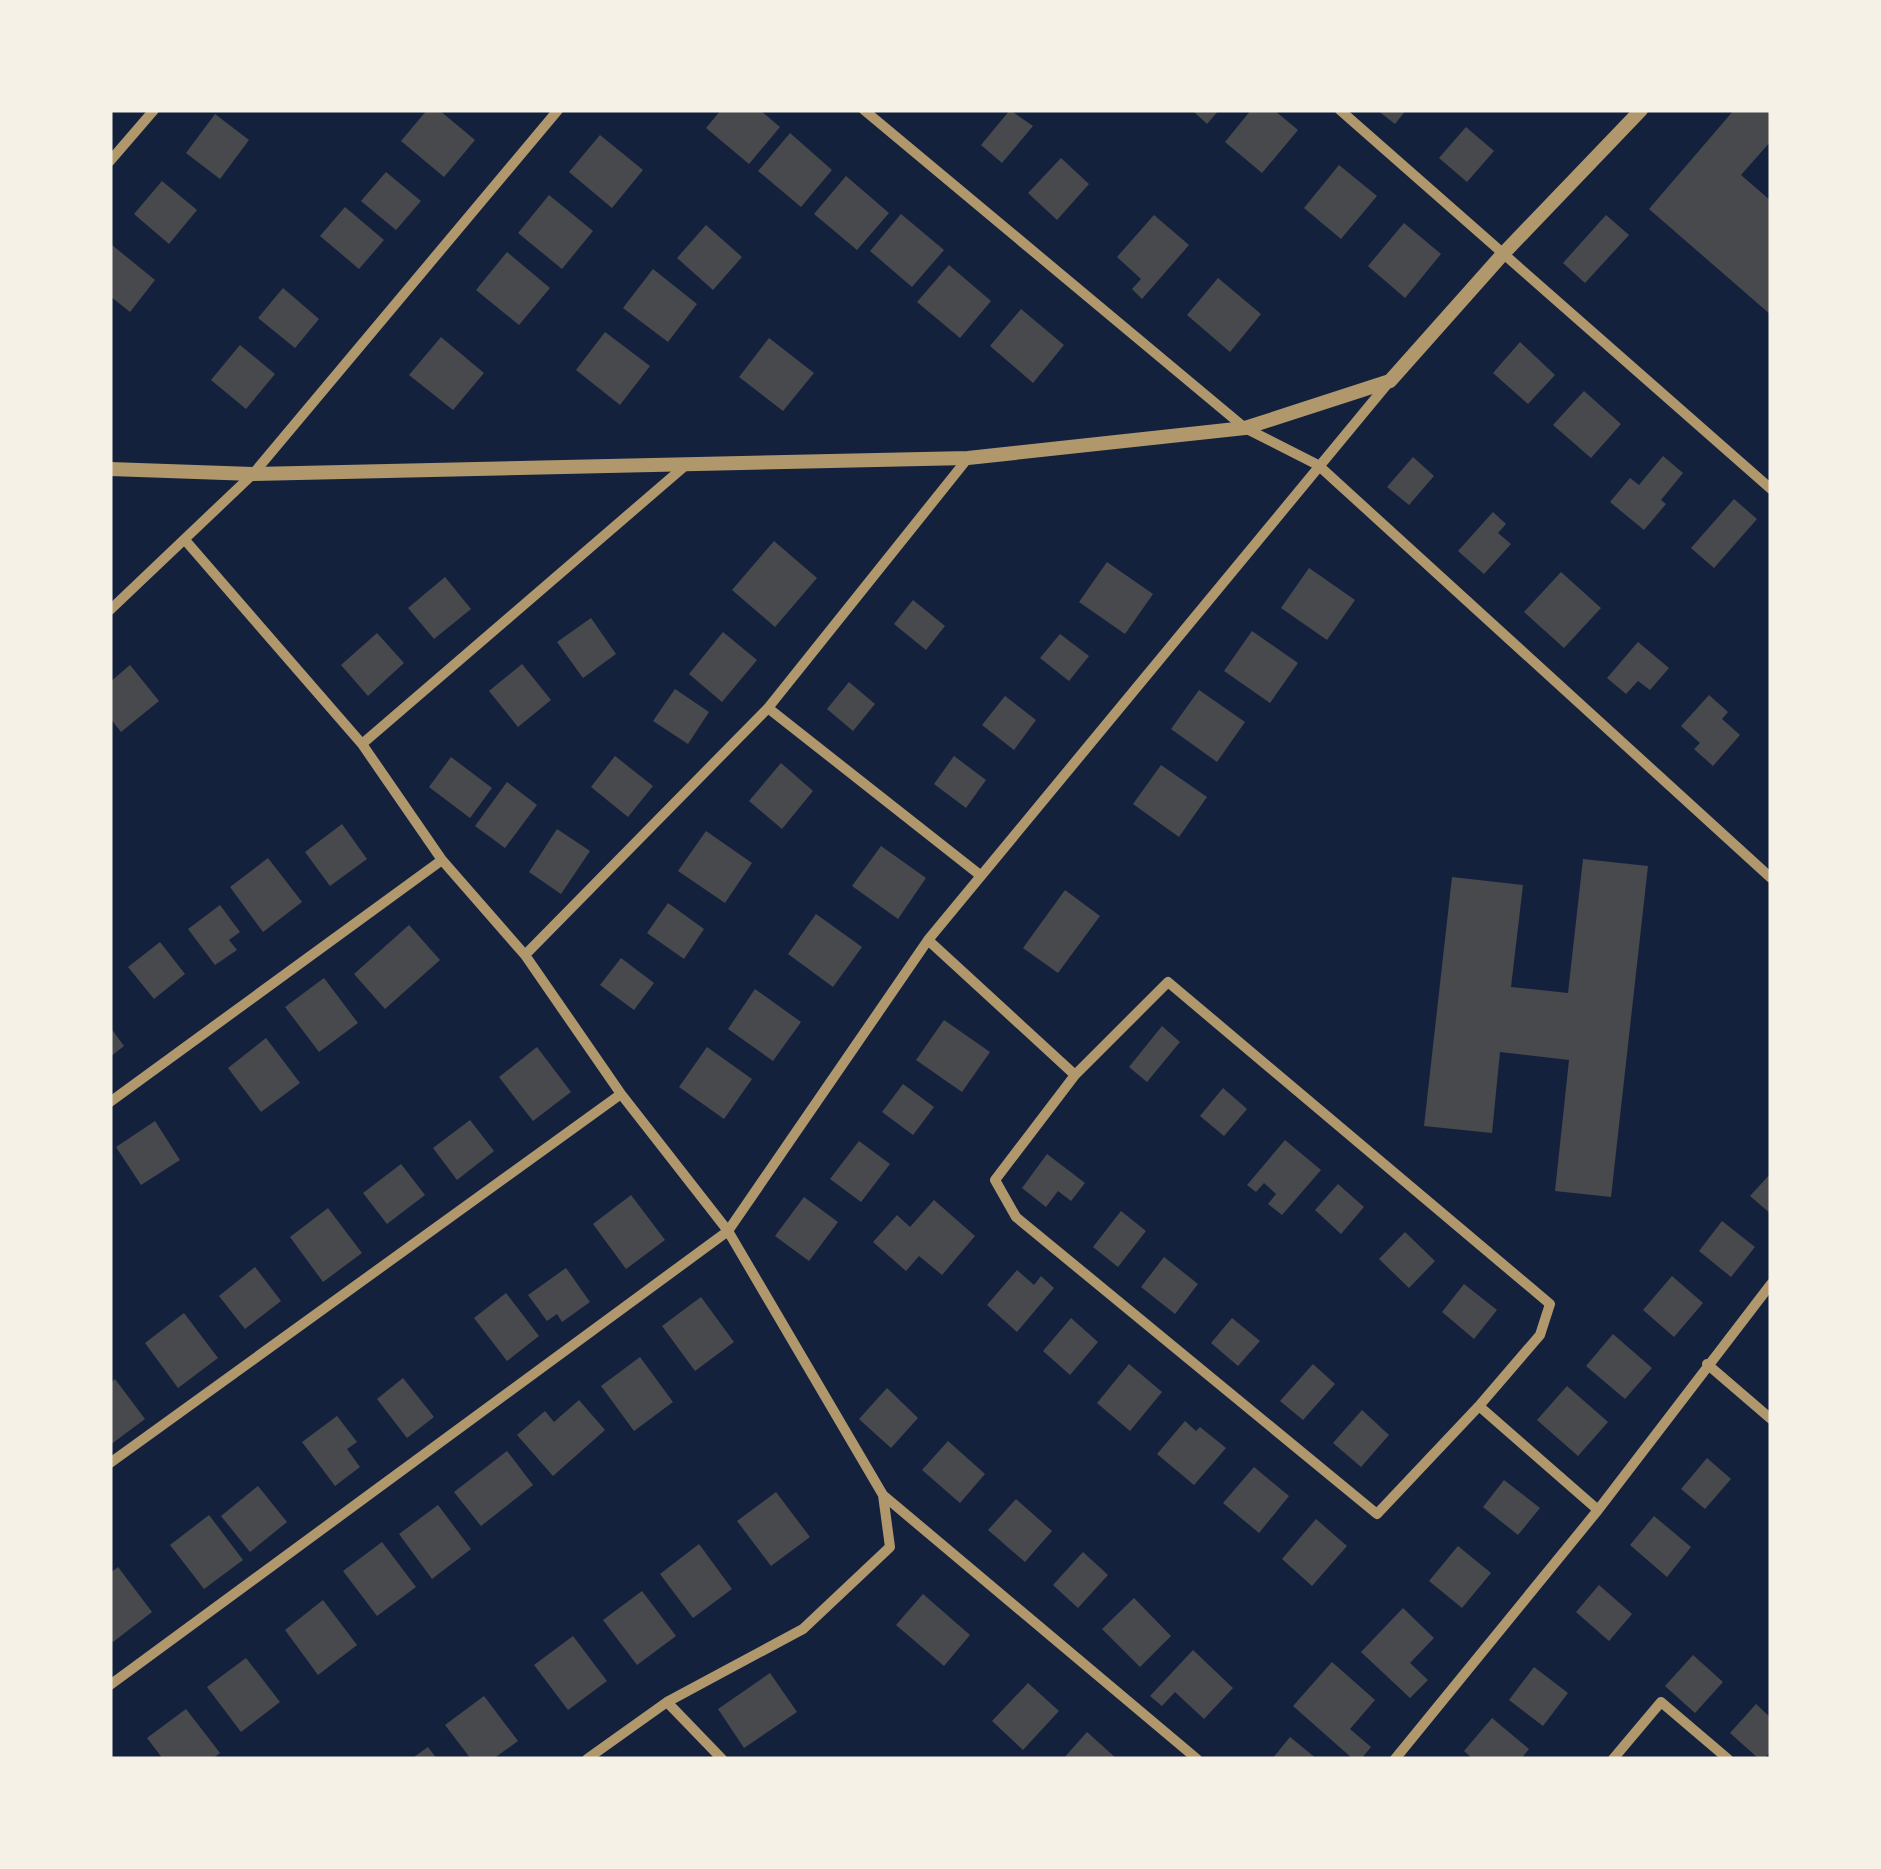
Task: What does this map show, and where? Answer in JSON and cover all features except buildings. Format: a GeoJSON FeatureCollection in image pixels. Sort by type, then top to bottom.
{"type":"FeatureCollection","features":[{"type":"Feature","properties":{"kind":"street"},"geometry":{"type":"LineString","coordinates":[[110,160],[154,110]]}},
{"type":"Feature","properties":{"kind":"street"},"geometry":{"type":"LineString","coordinates":[[110,610],[253,474],[558,110]]}},
{"type":"Feature","properties":{"kind":"street"},"geometry":{"type":"LineString","coordinates":[[864,110],[1245,428],[1318,465],[1771,878]]}},
{"type":"Feature","properties":{"kind":"street"},"geometry":{"type":"LineString","coordinates":[[1340,110],[1771,489]]}},
{"type":"Feature","properties":{"kind":"street"},"geometry":{"type":"LineString","coordinates":[[110,1685],[728,1231],[928,940],[980,875],[1390,381],[1502,254],[1641,110]]}},
{"type":"Feature","properties":{"kind":"street"},"geometry":{"type":"LineString","coordinates":[[110,469],[253,474],[968,458],[1245,428],[1390,381]]}},
{"type":"Feature","properties":{"kind":"street"},"geometry":{"type":"LineString","coordinates":[[524,956],[768,708],[968,458]]}},
{"type":"Feature","properties":{"kind":"street"},"geometry":{"type":"LineString","coordinates":[[362,744],[686,465]]}},
{"type":"Feature","properties":{"kind":"street"},"geometry":{"type":"LineString","coordinates":[[185,540],[362,744],[442,860],[524,956],[621,1094],[728,1231],[883,1495],[1197,1759]]}},
{"type":"Feature","properties":{"kind":"street"},"geometry":{"type":"LineString","coordinates":[[768,708],[980,875]]}},
{"type":"Feature","properties":{"kind":"street"},"geometry":{"type":"LineString","coordinates":[[110,1102],[442,860]]}},
{"type":"Feature","properties":{"kind":"street"},"geometry":{"type":"LineString","coordinates":[[928,940],[1075,1075]]}},
{"type":"Feature","properties":{"kind":"street"},"geometry":{"type":"LineString","coordinates":[[1168,982],[1550,1304],[1540,1334],[1478,1406],[1378,1514],[1016,1217],[996,1180],[1075,1075],[1168,982]]}},
{"type":"Feature","properties":{"kind":"street"},"geometry":{"type":"LineString","coordinates":[[110,1463],[621,1094]]}},
{"type":"Feature","properties":{"kind":"street"},"geometry":{"type":"LineString","coordinates":[[1396,1759],[1598,1510],[1771,1284]]}},
{"type":"Feature","properties":{"kind":"street"},"geometry":{"type":"LineString","coordinates":[[1707,1364],[1771,1419]]}},
{"type":"Feature","properties":{"kind":"street"},"geometry":{"type":"LineString","coordinates":[[1478,1406],[1598,1510]]}},
{"type":"Feature","properties":{"kind":"street"},"geometry":{"type":"LineString","coordinates":[[588,1759],[666,1702],[803,1629],[890,1547],[883,1495]]}},
{"type":"Feature","properties":{"kind":"street"},"geometry":{"type":"LineString","coordinates":[[666,1702],[722,1759]]}},
{"type":"Feature","properties":{"kind":"street"},"geometry":{"type":"LineString","coordinates":[[1613,1759],[1660,1702],[1728,1759]]}}]}
